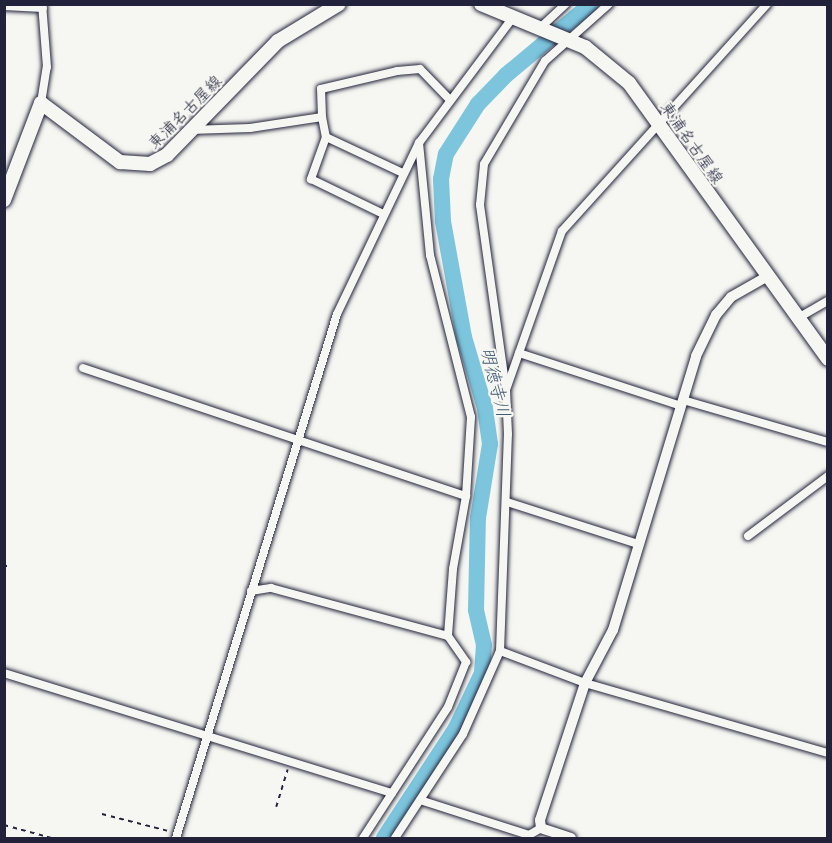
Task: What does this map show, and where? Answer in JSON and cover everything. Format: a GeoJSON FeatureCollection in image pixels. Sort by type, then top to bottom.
{"type":"FeatureCollection","features":[{"type":"Feature","properties":{"kind":"main road","name":"東浦名古屋線"},"geometry":{"type":"LineString","coordinates":[[481,4],[518,10],[541,27],[568,39],[615,69],[662,125],[828,359]]}},
{"type":"Feature","properties":{"kind":"main road","name":"東浦名古屋線"},"geometry":{"type":"LineString","coordinates":[[41,103],[112,157],[136,166],[160,160],[278,41],[335,5]]}},
{"type":"Feature","properties":{"kind":"main road"},"geometry":{"type":"LineString","coordinates":[[4,200],[41,103]]}},
{"type":"Feature","properties":{"kind":"street"},"geometry":{"type":"LineString","coordinates":[[541,27],[566,4]]}},
{"type":"Feature","properties":{"kind":"street"},"geometry":{"type":"LineString","coordinates":[[394,838],[464,734],[500,651],[507,502],[506,390],[480,205],[484,164],[545,61],[609,4]]}},
{"type":"Feature","properties":{"kind":"street"},"geometry":{"type":"LineString","coordinates":[[506,390],[562,231],[662,125],[767,4]]}},
{"type":"Feature","properties":{"kind":"street"},"geometry":{"type":"LineString","coordinates":[[4,6],[42,6],[47,67],[41,103]]}},
{"type":"Feature","properties":{"kind":"street"},"geometry":{"type":"LineString","coordinates":[[177,836],[337,314],[419,143],[518,10]]}},
{"type":"Feature","properties":{"kind":"street"},"geometry":{"type":"LineString","coordinates":[[383,214],[311,179],[326,137],[322,117],[321,89],[397,71],[420,69],[450,100]]}},
{"type":"Feature","properties":{"kind":"street"},"geometry":{"type":"LineString","coordinates":[[206,114],[205,124],[217,130]]}},
{"type":"Feature","properties":{"kind":"street"},"geometry":{"type":"LineString","coordinates":[[190,130],[217,130],[322,117]]}},
{"type":"Feature","properties":{"kind":"street"},"geometry":{"type":"LineString","coordinates":[[326,137],[403,173]]}},
{"type":"Feature","properties":{"kind":"street"},"geometry":{"type":"LineString","coordinates":[[363,838],[460,682],[466,662],[448,636],[453,569],[466,495],[471,417],[430,255],[419,143]]}},
{"type":"Feature","properties":{"kind":"street"},"geometry":{"type":"LineString","coordinates":[[420,800],[529,837],[541,828],[585,683],[613,630],[682,403],[716,315],[731,297],[768,276]]}},
{"type":"Feature","properties":{"kind":"street"},"geometry":{"type":"LineString","coordinates":[[798,318],[828,301]]}},
{"type":"Feature","properties":{"kind":"street"},"geometry":{"type":"LineString","coordinates":[[519,353],[682,403],[828,442]]}},
{"type":"Feature","properties":{"kind":"street"},"geometry":{"type":"LineString","coordinates":[[83,368],[297,443],[466,495]]}},
{"type":"Feature","properties":{"kind":"street"},"geometry":{"type":"LineString","coordinates":[[748,536],[828,476]]}},
{"type":"Feature","properties":{"kind":"street"},"geometry":{"type":"LineString","coordinates":[[507,502],[638,544]]}},
{"type":"Feature","properties":{"kind":"street"},"geometry":{"type":"LineString","coordinates":[[251,591],[271,588],[448,636]]}},
{"type":"Feature","properties":{"kind":"street"},"geometry":{"type":"LineString","coordinates":[[500,651],[585,683],[828,753]]}},
{"type":"Feature","properties":{"kind":"street"},"geometry":{"type":"LineString","coordinates":[[4,673],[392,793]]}},
{"type":"Feature","properties":{"kind":"street"},"geometry":{"type":"LineString","coordinates":[[541,828],[571,838]]}},
{"type":"Feature","properties":{"kind":"path"},"geometry":{"type":"LineString","coordinates":[[276,807],[290,761]]}},
{"type":"Feature","properties":{"kind":"path"},"geometry":{"type":"LineString","coordinates":[[102,814],[177,836]]}},
{"type":"Feature","properties":{"kind":"path"},"geometry":{"type":"LineString","coordinates":[[4,825],[52,838]]}},
{"type":"Feature","properties":{"kind":"waterway","name":"明徳寺川"},"geometry":{"type":"LineString","coordinates":[[384,838],[456,728],[482,673],[484,645],[476,610],[478,518],[490,444],[485,408],[464,337],[443,221],[441,179],[446,154],[478,104],[506,75],[591,4]]}}]}
